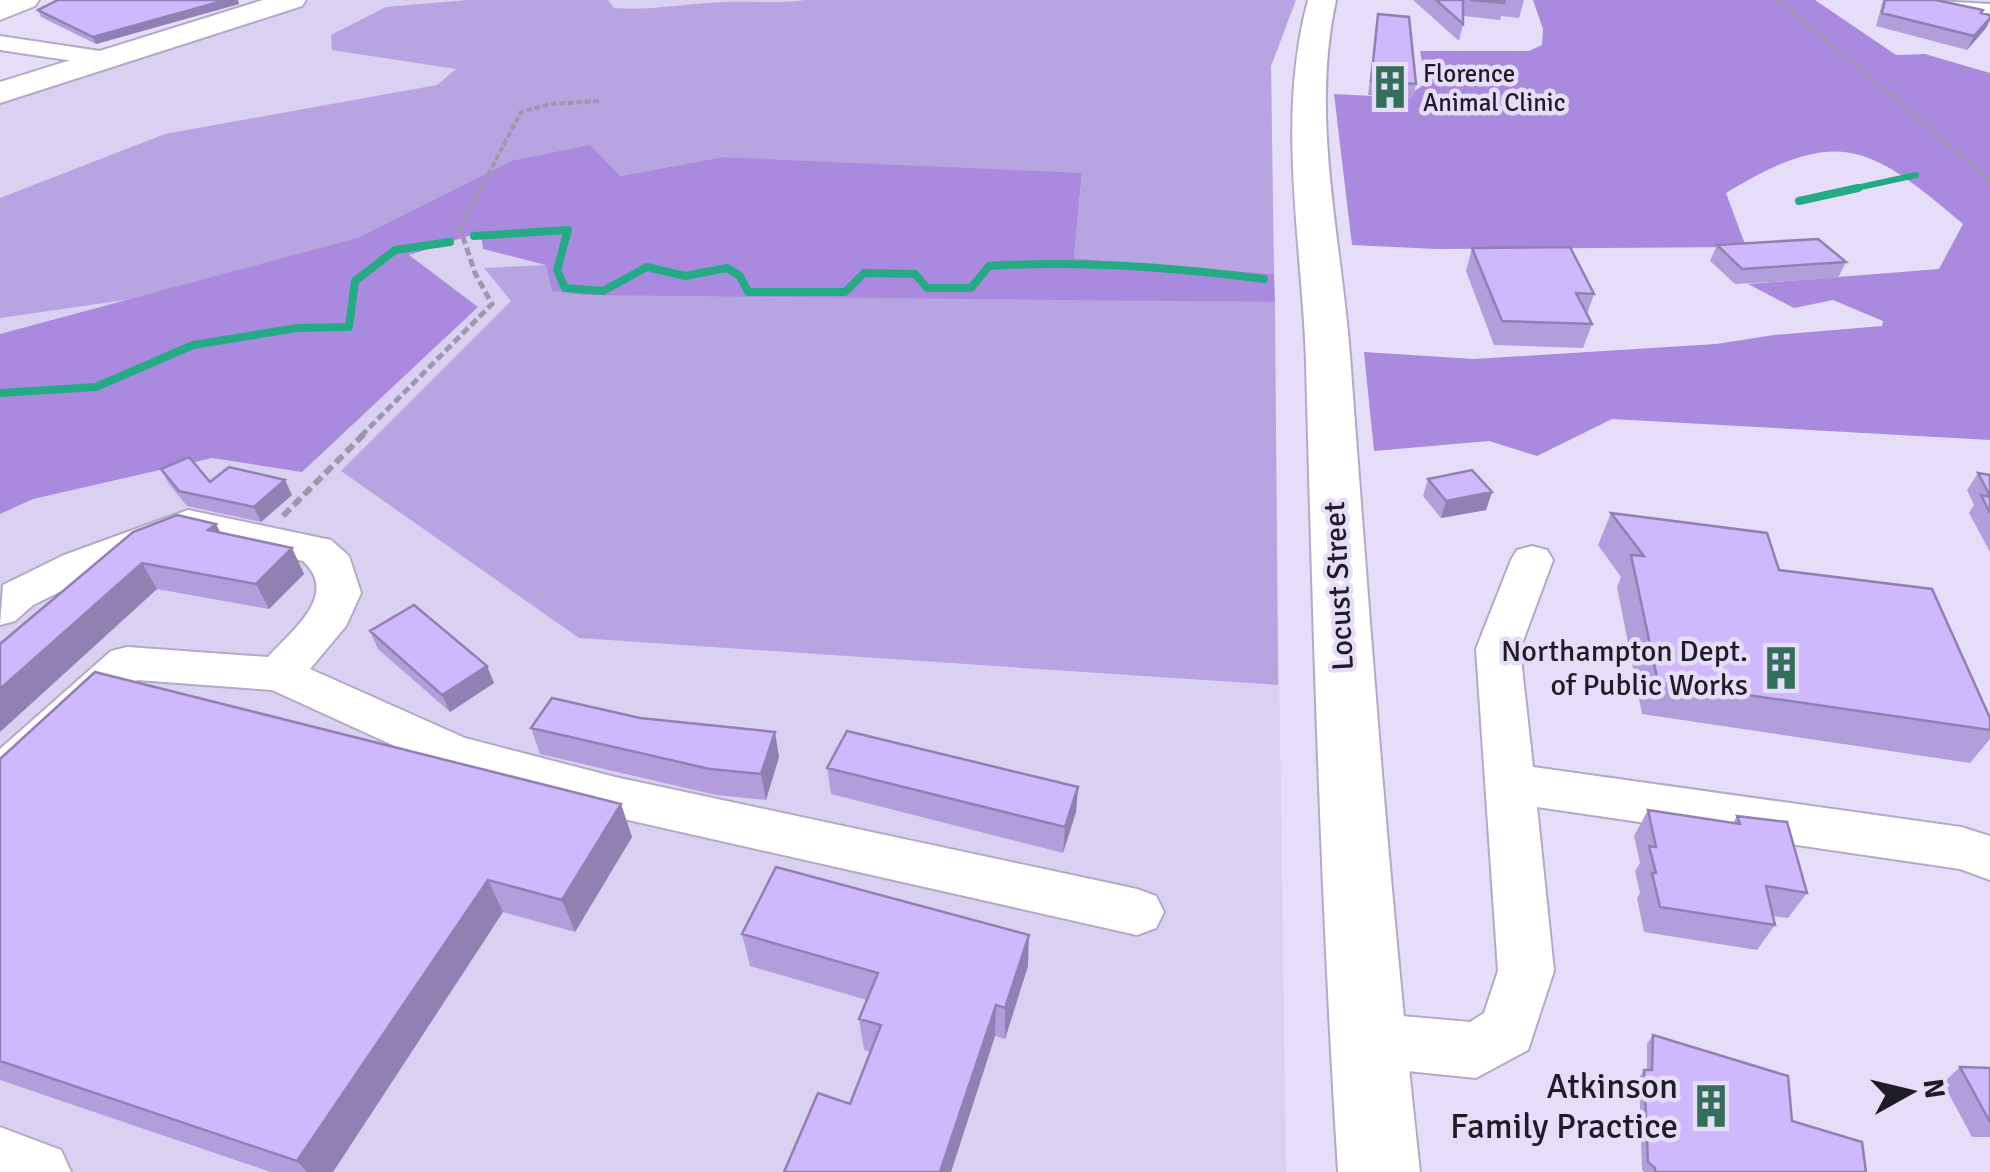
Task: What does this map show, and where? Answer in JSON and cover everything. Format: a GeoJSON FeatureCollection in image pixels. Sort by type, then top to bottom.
{"type":"FeatureCollection","features":[{"type":"Feature","properties":{"kind":"main road"},"geometry":{"type":"LineString","coordinates":[[0,12],[25,0]]}},
{"type":"Feature","properties":{"kind":"main road"},"geometry":{"type":"LineString","coordinates":[[0,93],[100,58],[292,0]]}},
{"type":"Feature","properties":{"kind":"main road","name":"Locust Street"},"geometry":{"type":"LineString","coordinates":[[1322,0],[1310,54],[1309,112],[1326,320],[1350,807],[1379,1172]]}},
{"type":"Feature","properties":{"kind":"street"},"geometry":{"type":"LineString","coordinates":[[1930,0],[1990,11]]}},
{"type":"Feature","properties":{"kind":"street"},"geometry":{"type":"LineString","coordinates":[[0,43],[100,58]]}},
{"type":"Feature","properties":{"kind":"street"},"geometry":{"type":"LineString","coordinates":[[0,610],[18,595],[79,565],[188,522],[316,550],[334,566],[340,593],[331,615],[279,674]]}},
{"type":"Feature","properties":{"kind":"street"},"geometry":{"type":"LineString","coordinates":[[1367,1040],[1476,1050],[1507,1032],[1526,971],[1498,648],[1532,560]]}},
{"type":"Feature","properties":{"kind":"street"},"geometry":{"type":"LineString","coordinates":[[0,778],[128,663],[279,674],[454,754],[614,797],[1137,912]]}},
{"type":"Feature","properties":{"kind":"street"},"geometry":{"type":"LineString","coordinates":[[1509,783],[1961,848],[1990,858]]}},
{"type":"Feature","properties":{"kind":"street"},"geometry":{"type":"LineString","coordinates":[[0,1158],[38,1172]]}},
{"type":"Feature","properties":{"kind":"path"},"geometry":{"type":"LineString","coordinates":[[1778,0],[1990,179]]}},
{"type":"Feature","properties":{"kind":"path"},"geometry":{"type":"LineString","coordinates":[[261,538],[492,304],[475,273],[460,228],[521,112],[550,104],[600,101]]}},
{"type":"Feature","properties":{"kind":"shaded area"},"geometry":{"type":"Polygon","coordinates":[[[311,0],[1296,0],[1271,66],[1286,1172],[0,1172],[0,99],[66,74],[311,0]]]}},
{"type":"Feature","properties":{"kind":"shaded area"},"geometry":{"type":"Polygon","coordinates":[[[468,0],[608,0],[614,8],[628,9],[806,0],[1296,0],[1271,66],[1274,274],[1074,258],[1082,174],[723,157],[620,176],[511,161],[357,238],[146,297],[0,318],[0,198],[165,134],[437,85],[456,69],[332,50],[331,35],[386,7],[468,0]]]}},
{"type":"Feature","properties":{"kind":"shaded area"},"geometry":{"type":"Polygon","coordinates":[[[1533,0],[1815,0],[1896,55],[1925,54],[1990,73],[1990,440],[1612,419],[1537,456],[1489,441],[1374,451],[1364,352],[1474,359],[1716,344],[1882,326],[1883,321],[1833,300],[1794,308],[1748,284],[1939,269],[1963,224],[1902,176],[1876,161],[1851,153],[1825,152],[1797,158],[1726,193],[1746,247],[1436,249],[1352,245],[1334,94],[1412,98],[1412,93],[1426,83],[1420,51],[1529,51],[1542,45],[1543,29],[1533,0]]]}},
{"type":"Feature","properties":{"kind":"shaded area"},"geometry":{"type":"Polygon","coordinates":[[[590,145],[620,176],[723,157],[1082,173],[1074,258],[1274,274],[1275,302],[584,295],[552,291],[546,265],[483,249],[481,232],[409,255],[478,307],[302,472],[212,458],[33,499],[0,514],[0,334],[357,238],[511,161],[590,145]]]}},
{"type":"Feature","properties":{"kind":"shaded area"},"geometry":{"type":"Polygon","coordinates":[[[546,265],[941,296],[1275,302],[1278,685],[579,638],[341,471],[511,301],[484,268],[546,265]]]}},
{"type":"Feature","properties":{"kind":"building"},"geometry":{"type":"Polygon","coordinates":[[[58,0],[226,0],[93,37],[38,10],[58,0]]]}},
{"type":"Feature","properties":{"kind":"building"},"geometry":{"type":"Polygon","coordinates":[[[1436,0],[1463,0],[1463,24],[1436,0]]]}},
{"type":"Feature","properties":{"kind":"building"},"geometry":{"type":"Polygon","coordinates":[[[1885,0],[1936,0],[1983,10],[1981,13],[1990,18],[1974,36],[1882,13],[1885,0]]]}},
{"type":"Feature","properties":{"kind":"building"},"geometry":{"type":"Polygon","coordinates":[[[1378,14],[1409,17],[1416,84],[1371,81],[1378,14]]]}},
{"type":"Feature","properties":{"kind":"building"},"geometry":{"type":"Polygon","coordinates":[[[1818,239],[1846,262],[1742,269],[1717,245],[1818,239]]]}},
{"type":"Feature","properties":{"kind":"building"},"geometry":{"type":"Polygon","coordinates":[[[1570,247],[1594,294],[1576,293],[1592,324],[1502,321],[1472,248],[1570,247]]]}},
{"type":"Feature","properties":{"kind":"building"},"geometry":{"type":"Polygon","coordinates":[[[189,457],[210,482],[229,467],[285,480],[254,507],[179,491],[161,469],[189,457]]]}},
{"type":"Feature","properties":{"kind":"building"},"geometry":{"type":"Polygon","coordinates":[[[1472,470],[1492,492],[1446,501],[1428,479],[1472,470]]]}},
{"type":"Feature","properties":{"kind":"building"},"geometry":{"type":"Polygon","coordinates":[[[1978,473],[1990,475],[1990,496],[1978,473]]]}},
{"type":"Feature","properties":{"kind":"building"},"geometry":{"type":"Polygon","coordinates":[[[1981,495],[1990,497],[1990,513],[1981,495]]]}},
{"type":"Feature","properties":{"kind":"building"},"geometry":{"type":"Polygon","coordinates":[[[1611,513],[1767,533],[1779,570],[1932,589],[1990,718],[1990,730],[1658,682],[1631,555],[1644,556],[1611,513]]]}},
{"type":"Feature","properties":{"kind":"building"},"geometry":{"type":"Polygon","coordinates":[[[177,515],[216,524],[208,530],[292,548],[256,584],[142,563],[0,689],[0,644],[133,532],[177,515]]]}},
{"type":"Feature","properties":{"kind":"building"},"geometry":{"type":"Polygon","coordinates":[[[414,605],[487,666],[442,695],[370,631],[414,605]]]}},
{"type":"Feature","properties":{"kind":"building"},"geometry":{"type":"Polygon","coordinates":[[[95,672],[621,804],[562,900],[488,880],[297,1161],[0,1061],[0,759],[95,672]]]}},
{"type":"Feature","properties":{"kind":"building"},"geometry":{"type":"Polygon","coordinates":[[[552,698],[640,718],[775,732],[761,774],[710,769],[531,728],[552,698]]]}},
{"type":"Feature","properties":{"kind":"building"},"geometry":{"type":"Polygon","coordinates":[[[847,731],[1078,787],[1065,827],[827,768],[847,731]]]}},
{"type":"Feature","properties":{"kind":"building"},"geometry":{"type":"Polygon","coordinates":[[[1648,810],[1740,824],[1737,816],[1787,822],[1807,893],[1766,886],[1775,925],[1660,907],[1652,873],[1656,873],[1649,846],[1656,847],[1648,810]]]}},
{"type":"Feature","properties":{"kind":"building"},"geometry":{"type":"Polygon","coordinates":[[[776,867],[1029,935],[1005,1008],[996,1005],[940,1172],[784,1172],[818,1093],[850,1104],[881,1025],[859,1019],[878,973],[742,934],[776,867]]]}},
{"type":"Feature","properties":{"kind":"building","name":"Atkinson Family Practice"},"geometry":{"type":"Polygon","coordinates":[[[1653,1035],[1788,1076],[1792,1121],[1862,1142],[1866,1172],[1655,1172],[1648,1162],[1644,1070],[1652,1070],[1653,1035]]]}},
{"type":"Feature","properties":{"kind":"building"},"geometry":{"type":"Polygon","coordinates":[[[1960,1067],[1990,1068],[1990,1122],[1960,1067]]]}},
{"type":"Feature","properties":{"kind":"waterway"},"geometry":{"type":"LineString","coordinates":[[1847,190],[1916,175]]}},
{"type":"Feature","properties":{"kind":"waterway"},"geometry":{"type":"LineString","coordinates":[[1799,201],[1858,188]]}},
{"type":"Feature","properties":{"kind":"waterway"},"geometry":{"type":"LineString","coordinates":[[474,236],[568,230],[557,270],[565,288],[603,291],[647,267],[685,276],[727,268],[740,276],[748,292],[845,292],[864,273],[915,274],[927,288],[971,288],[989,266],[1023,264],[1126,266],[1264,279]]}},
{"type":"Feature","properties":{"kind":"waterway"},"geometry":{"type":"LineString","coordinates":[[0,393],[96,387],[193,345],[297,328],[349,327],[355,281],[395,250],[450,242]]}},
{"type":"Feature","properties":{"kind":"place","name":"Florence Animal Clinic"},"geometry":{"type":"Point","coordinates":[1390,87]}},
{"type":"Feature","properties":{"kind":"place","name":"Northampton Dept. of Public Works"},"geometry":{"type":"Point","coordinates":[1781,668]}},
{"type":"Feature","properties":{"kind":"place","name":"Atkinson Family Practice"},"geometry":{"type":"Point","coordinates":[1711,1106]}}]}
